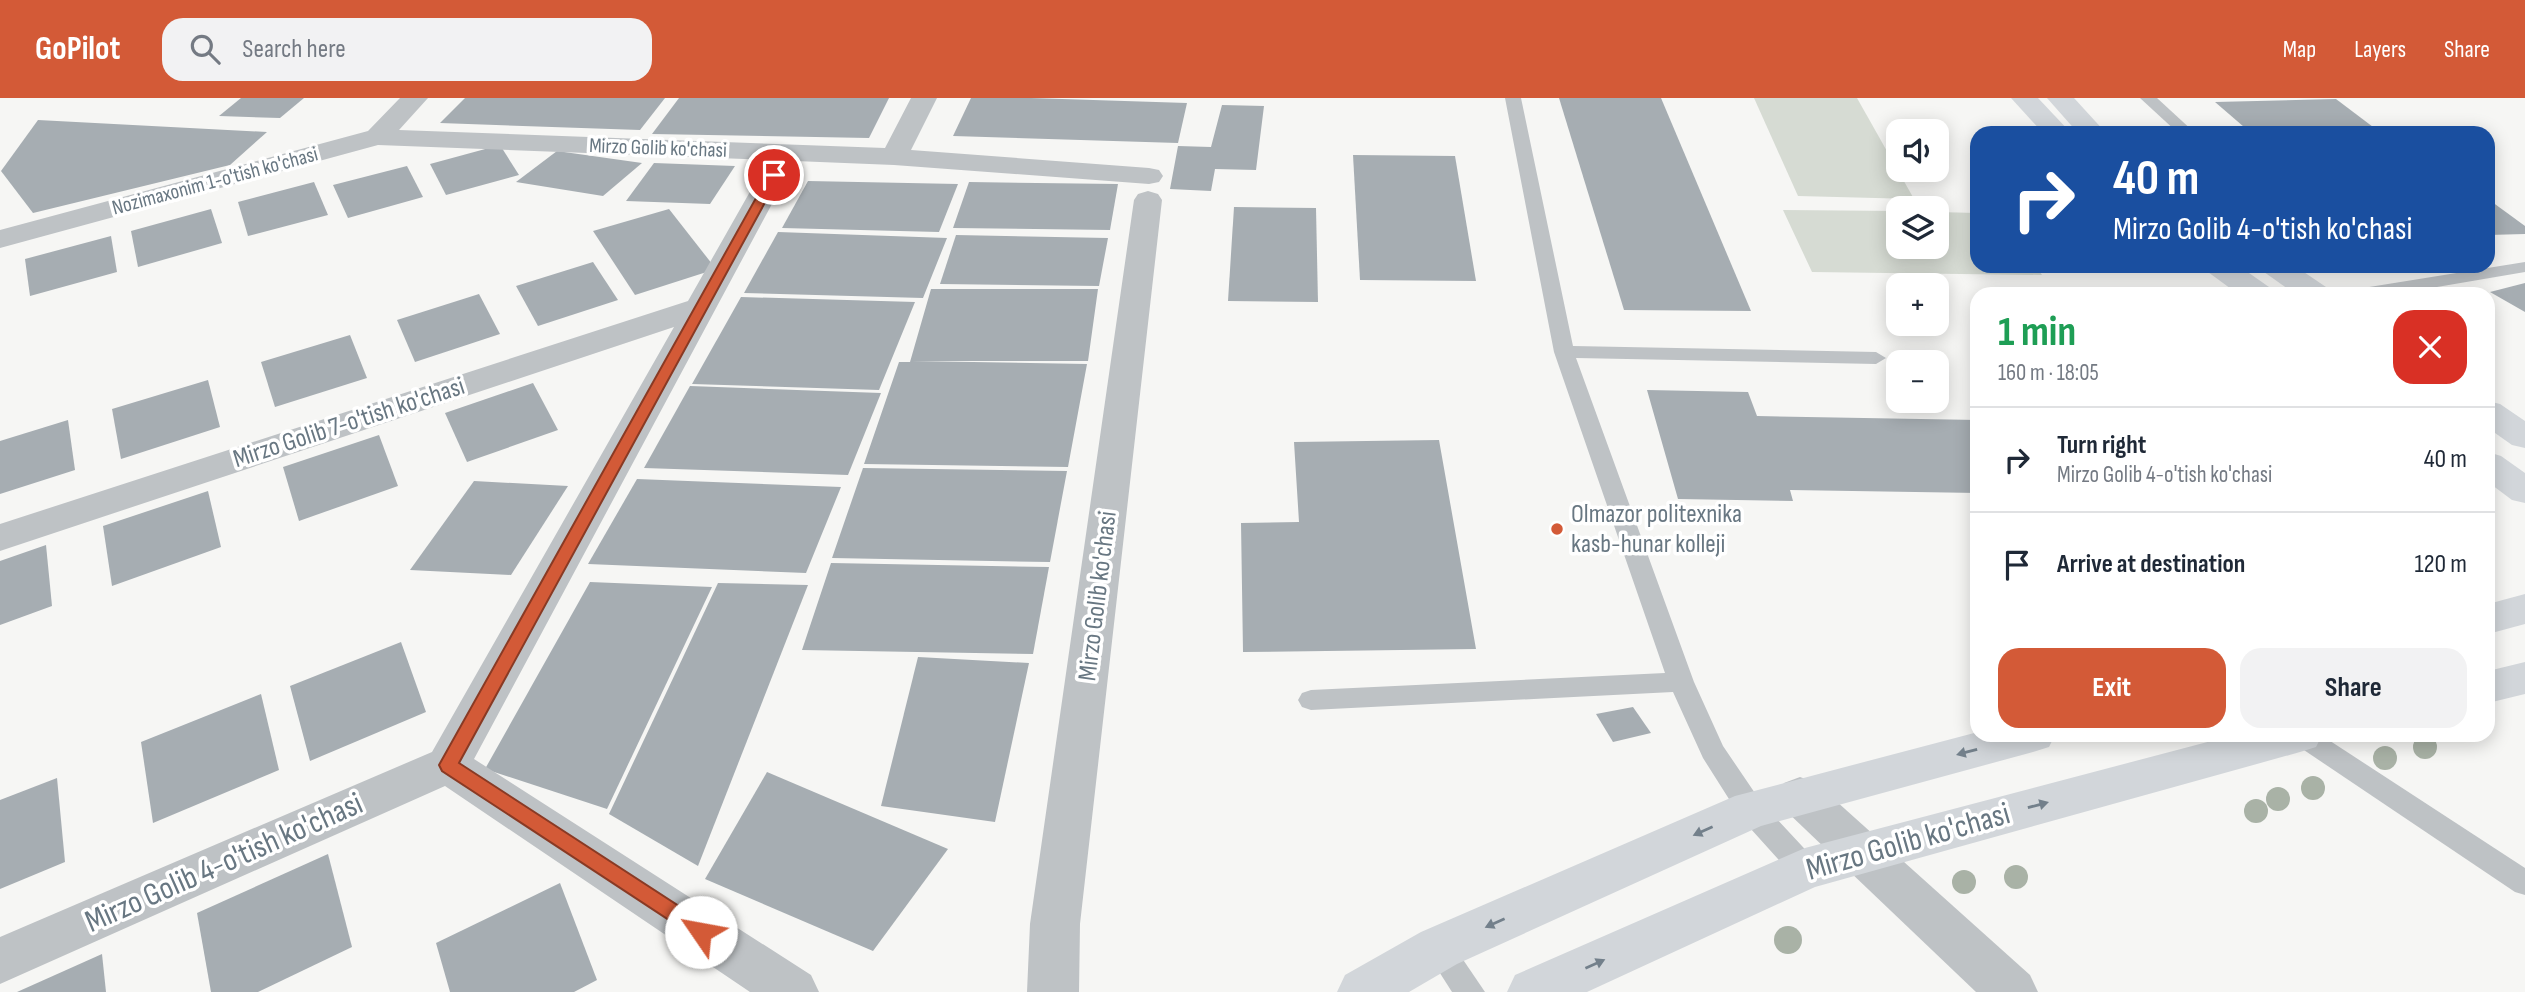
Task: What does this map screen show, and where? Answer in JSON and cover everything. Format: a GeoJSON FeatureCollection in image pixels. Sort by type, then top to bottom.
{"type":"FeatureCollection","features":[{"type":"Feature","properties":{"kind":"main road"},"geometry":{"type":"LineString","coordinates":[[2024,98],[2051,126]]}},
{"type":"Feature","properties":{"kind":"main road"},"geometry":{"type":"LineString","coordinates":[[2060,98],[2086,126]]}},
{"type":"Feature","properties":{"kind":"main road"},"geometry":{"type":"LineString","coordinates":[[2229,273],[2248,287]]}},
{"type":"Feature","properties":{"kind":"main road"},"geometry":{"type":"LineString","coordinates":[[2284,273],[2305,287]]}},
{"type":"Feature","properties":{"kind":"main road"},"geometry":{"type":"LineString","coordinates":[[2495,417],[2525,437]]}},
{"type":"Feature","properties":{"kind":"main road"},"geometry":{"type":"LineString","coordinates":[[2495,469],[2525,491]]}},
{"type":"Feature","properties":{"kind":"main road"},"geometry":{"type":"LineString","coordinates":[[2495,617],[2525,609]]}},
{"type":"Feature","properties":{"kind":"main road"},"geometry":{"type":"LineString","coordinates":[[2495,685],[2525,678]]}},
{"type":"Feature","properties":{"kind":"main road"},"geometry":{"type":"LineString","coordinates":[[1363,992],[1439,948],[1751,810],[2006,742]]}},
{"type":"Feature","properties":{"kind":"main road","name":"Mirzo Golib ko'chasi"},"geometry":{"type":"LineString","coordinates":[[1533,992],[1805,869],[2274,742]]}},
{"type":"Feature","properties":{"kind":"street"},"geometry":{"type":"LineString","coordinates":[[377,137],[415,98]]}},
{"type":"Feature","properties":{"kind":"street"},"geometry":{"type":"LineString","coordinates":[[894,156],[924,98]]}},
{"type":"Feature","properties":{"kind":"street","name":"Mirzo Golib ko'chasi"},"geometry":{"type":"LineString","coordinates":[[377,137],[894,156],[1149,188],[1055,924],[1053,992]]}},
{"type":"Feature","properties":{"kind":"street","name":"Nozimaxonim 1-o'tish ko'chasi"},"geometry":{"type":"LineString","coordinates":[[0,239],[377,137]]}},
{"type":"Feature","properties":{"kind":"street"},"geometry":{"type":"LineString","coordinates":[[786,153],[449,765],[793,992]]}},
{"type":"Feature","properties":{"kind":"street","name":"Mirzo Golib 7-o'tish ko'chasi"},"geometry":{"type":"LineString","coordinates":[[0,538],[699,308]]}},
{"type":"Feature","properties":{"kind":"street","name":"Mirzo Golib 4-o'tish ko'chasi"},"geometry":{"type":"LineString","coordinates":[[0,961],[449,765]]}},
{"type":"Feature","properties":{"kind":"street"},"geometry":{"type":"LineString","coordinates":[[1800,796],[2012,992]]}},
{"type":"Feature","properties":{"kind":"lane"},"geometry":{"type":"LineString","coordinates":[[1513,98],[1564,352],[1681,682],[1712,751],[1751,810],[1805,869]]}},
{"type":"Feature","properties":{"kind":"lane"},"geometry":{"type":"LineString","coordinates":[[2148,98],[2179,126]]}},
{"type":"Feature","properties":{"kind":"lane"},"geometry":{"type":"LineString","coordinates":[[2495,272],[2525,267]]}},
{"type":"Feature","properties":{"kind":"lane"},"geometry":{"type":"LineString","coordinates":[[2404,287],[2489,273]]}},
{"type":"Feature","properties":{"kind":"lane"},"geometry":{"type":"LineString","coordinates":[[1564,352],[1875,358]]}},
{"type":"Feature","properties":{"kind":"lane"},"geometry":{"type":"LineString","coordinates":[[1311,699],[1681,682]]}},
{"type":"Feature","properties":{"kind":"lane"},"geometry":{"type":"LineString","coordinates":[[2311,742],[2519,873]]}},
{"type":"Feature","properties":{"kind":"lane"},"geometry":{"type":"LineString","coordinates":[[1439,948],[1469,992]]}},
{"type":"Feature","properties":{"kind":"shaded area"},"geometry":{"type":"Polygon","coordinates":[[[1754,98],[1857,98],[1886,149],[1886,182],[1904,182],[1912,196],[1886,196],[1886,198],[1798,196],[1754,98]]]}},
{"type":"Feature","properties":{"kind":"shaded area"},"geometry":{"type":"Polygon","coordinates":[[[1783,210],[1886,211],[1886,259],[1949,259],[1949,212],[1970,213],[1970,273],[2042,275],[1949,273],[1812,272],[1783,210]]]}},
{"type":"Feature","properties":{"kind":"building"},"geometry":{"type":"Polygon","coordinates":[[[241,98],[304,98],[280,118],[219,116],[241,98]]]}},
{"type":"Feature","properties":{"kind":"building"},"geometry":{"type":"Polygon","coordinates":[[[465,98],[665,98],[640,130],[440,123],[465,98]]]}},
{"type":"Feature","properties":{"kind":"building"},"geometry":{"type":"Polygon","coordinates":[[[679,98],[889,98],[869,138],[652,134],[679,98]]]}},
{"type":"Feature","properties":{"kind":"building"},"geometry":{"type":"Polygon","coordinates":[[[971,98],[1187,103],[1178,143],[953,136],[971,98]]]}},
{"type":"Feature","properties":{"kind":"building"},"geometry":{"type":"Polygon","coordinates":[[[1559,98],[1661,98],[1751,311],[1624,310],[1559,98]]]}},
{"type":"Feature","properties":{"kind":"building"},"geometry":{"type":"Polygon","coordinates":[[[2336,99],[2372,126],[2243,126],[2215,102],[2336,99]]]}},
{"type":"Feature","properties":{"kind":"building"},"geometry":{"type":"Polygon","coordinates":[[[1222,105],[1264,106],[1256,170],[1215,169],[1211,191],[1170,189],[1178,146],[1211,147],[1222,105]]]}},
{"type":"Feature","properties":{"kind":"building"},"geometry":{"type":"Polygon","coordinates":[[[38,120],[267,132],[230,165],[33,213],[1,171],[38,120]]]}},
{"type":"Feature","properties":{"kind":"building"},"geometry":{"type":"Polygon","coordinates":[[[500,145],[519,175],[446,195],[430,164],[500,145]]]}},
{"type":"Feature","properties":{"kind":"building"},"geometry":{"type":"Polygon","coordinates":[[[557,151],[642,163],[603,196],[516,182],[557,151]]]}},
{"type":"Feature","properties":{"kind":"building"},"geometry":{"type":"Polygon","coordinates":[[[1353,155],[1455,156],[1476,281],[1360,280],[1353,155]]]}},
{"type":"Feature","properties":{"kind":"building"},"geometry":{"type":"Polygon","coordinates":[[[654,163],[735,166],[710,204],[626,201],[654,163]]]}},
{"type":"Feature","properties":{"kind":"building"},"geometry":{"type":"Polygon","coordinates":[[[407,166],[423,197],[348,218],[333,185],[407,166]]]}},
{"type":"Feature","properties":{"kind":"building"},"geometry":{"type":"Polygon","coordinates":[[[808,181],[958,184],[939,232],[782,228],[808,181]]]}},
{"type":"Feature","properties":{"kind":"building"},"geometry":{"type":"Polygon","coordinates":[[[314,182],[328,215],[248,236],[238,202],[314,182]]]}},
{"type":"Feature","properties":{"kind":"building"},"geometry":{"type":"Polygon","coordinates":[[[969,182],[1118,184],[1110,230],[953,228],[969,182]]]}},
{"type":"Feature","properties":{"kind":"building"},"geometry":{"type":"Polygon","coordinates":[[[2495,204],[2525,226],[2525,234],[2495,235],[2495,204]]]}},
{"type":"Feature","properties":{"kind":"building"},"geometry":{"type":"Polygon","coordinates":[[[1234,207],[1316,208],[1318,302],[1228,301],[1234,207]]]}},
{"type":"Feature","properties":{"kind":"building"},"geometry":{"type":"Polygon","coordinates":[[[211,209],[222,243],[138,267],[131,231],[211,209]]]}},
{"type":"Feature","properties":{"kind":"building"},"geometry":{"type":"Polygon","coordinates":[[[669,209],[716,269],[635,295],[593,231],[669,209]]]}},
{"type":"Feature","properties":{"kind":"building"},"geometry":{"type":"Polygon","coordinates":[[[778,232],[947,238],[923,298],[744,293],[778,232]]]}},
{"type":"Feature","properties":{"kind":"building"},"geometry":{"type":"Polygon","coordinates":[[[956,235],[1108,238],[1099,286],[940,284],[956,235]]]}},
{"type":"Feature","properties":{"kind":"building"},"geometry":{"type":"Polygon","coordinates":[[[111,236],[117,272],[30,296],[25,259],[111,236]]]}},
{"type":"Feature","properties":{"kind":"building"},"geometry":{"type":"Polygon","coordinates":[[[593,262],[618,300],[538,326],[516,286],[593,262]]]}},
{"type":"Feature","properties":{"kind":"building"},"geometry":{"type":"Polygon","coordinates":[[[2525,283],[2525,312],[2495,295],[2495,291],[2525,283]]]}},
{"type":"Feature","properties":{"kind":"building"},"geometry":{"type":"Polygon","coordinates":[[[931,289],[1098,289],[1088,361],[912,361],[1087,364],[1068,467],[864,464],[899,362],[910,362],[931,289]]]}},
{"type":"Feature","properties":{"kind":"building"},"geometry":{"type":"Polygon","coordinates":[[[479,294],[500,334],[415,362],[397,320],[479,294]]]}},
{"type":"Feature","properties":{"kind":"building"},"geometry":{"type":"Polygon","coordinates":[[[741,297],[915,302],[879,390],[692,384],[741,297]]]}},
{"type":"Feature","properties":{"kind":"building"},"geometry":{"type":"Polygon","coordinates":[[[350,335],[367,378],[275,407],[261,362],[350,335]]]}},
{"type":"Feature","properties":{"kind":"building"},"geometry":{"type":"Polygon","coordinates":[[[208,380],[220,427],[121,459],[112,409],[208,380]]]}},
{"type":"Feature","properties":{"kind":"building"},"geometry":{"type":"Polygon","coordinates":[[[533,383],[558,430],[467,462],[445,413],[533,383]]]}},
{"type":"Feature","properties":{"kind":"building"},"geometry":{"type":"Polygon","coordinates":[[[690,386],[881,393],[848,475],[644,468],[690,386]]]}},
{"type":"Feature","properties":{"kind":"building"},"geometry":{"type":"Polygon","coordinates":[[[1647,390],[1748,392],[1757,416],[1970,420],[1970,493],[1790,490],[1793,501],[1678,499],[1647,390]]]}},
{"type":"Feature","properties":{"kind":"building"},"geometry":{"type":"Polygon","coordinates":[[[68,420],[75,470],[0,494],[0,441],[68,420]]]}},
{"type":"Feature","properties":{"kind":"building"},"geometry":{"type":"Polygon","coordinates":[[[379,435],[398,486],[299,521],[283,467],[379,435]]]}},
{"type":"Feature","properties":{"kind":"building"},"geometry":{"type":"Polygon","coordinates":[[[1439,440],[1476,649],[1243,652],[1241,523],[1299,522],[1294,442],[1439,440]]]}},
{"type":"Feature","properties":{"kind":"building"},"geometry":{"type":"Polygon","coordinates":[[[863,468],[1067,471],[1050,562],[832,558],[863,468]]]}},
{"type":"Feature","properties":{"kind":"building"},"geometry":{"type":"Polygon","coordinates":[[[637,479],[841,487],[806,573],[588,564],[637,479]]]}},
{"type":"Feature","properties":{"kind":"building"},"geometry":{"type":"Polygon","coordinates":[[[474,481],[568,486],[511,575],[410,570],[474,481]]]}},
{"type":"Feature","properties":{"kind":"building"},"geometry":{"type":"Polygon","coordinates":[[[208,491],[221,547],[112,586],[103,526],[208,491]]]}},
{"type":"Feature","properties":{"kind":"building"},"geometry":{"type":"Polygon","coordinates":[[[46,545],[52,606],[0,625],[0,561],[46,545]]]}},
{"type":"Feature","properties":{"kind":"building"},"geometry":{"type":"Polygon","coordinates":[[[831,563],[1049,567],[1033,654],[802,650],[831,563]]]}},
{"type":"Feature","properties":{"kind":"building"},"geometry":{"type":"Polygon","coordinates":[[[590,582],[712,587],[607,809],[485,769],[590,582]]]}},
{"type":"Feature","properties":{"kind":"building"},"geometry":{"type":"Polygon","coordinates":[[[718,583],[808,585],[698,866],[609,814],[718,583]]]}},
{"type":"Feature","properties":{"kind":"building"},"geometry":{"type":"Polygon","coordinates":[[[401,642],[426,712],[310,761],[290,686],[401,642]]]}},
{"type":"Feature","properties":{"kind":"building"},"geometry":{"type":"Polygon","coordinates":[[[918,657],[1029,663],[995,822],[881,806],[918,657]]]}},
{"type":"Feature","properties":{"kind":"building"},"geometry":{"type":"Polygon","coordinates":[[[261,694],[279,770],[153,823],[141,742],[261,694]]]}},
{"type":"Feature","properties":{"kind":"building"},"geometry":{"type":"Polygon","coordinates":[[[1633,707],[1651,733],[1613,742],[1596,714],[1633,707]]]}},
{"type":"Feature","properties":{"kind":"building"},"geometry":{"type":"Polygon","coordinates":[[[767,772],[948,849],[873,951],[705,879],[767,772]]]}},
{"type":"Feature","properties":{"kind":"building"},"geometry":{"type":"Polygon","coordinates":[[[57,778],[65,862],[0,889],[0,800],[57,778]]]}},
{"type":"Feature","properties":{"kind":"building"},"geometry":{"type":"Polygon","coordinates":[[[328,854],[352,947],[258,992],[211,992],[197,913],[328,854]]]}},
{"type":"Feature","properties":{"kind":"building"},"geometry":{"type":"Polygon","coordinates":[[[560,883],[597,980],[574,992],[450,992],[436,943],[560,883]]]}},
{"type":"Feature","properties":{"kind":"building"},"geometry":{"type":"Polygon","coordinates":[[[102,954],[106,992],[17,992],[102,954]]]}},
{"type":"Feature","properties":{"kind":"place","name":"Оlmazor politexnika kasb-hunar kolleji"},"geometry":{"type":"Point","coordinates":[1557,529]}},
{"type":"Feature","properties":{"kind":"route"},"geometry":{"type":"LineString","coordinates":[[701,932],[449,765],[774,175]]}}]}
